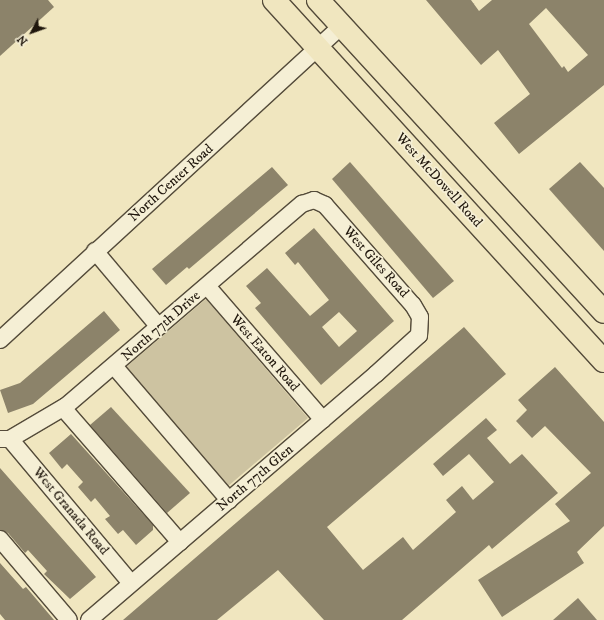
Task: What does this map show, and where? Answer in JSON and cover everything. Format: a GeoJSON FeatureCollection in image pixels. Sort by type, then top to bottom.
{"type":"FeatureCollection","features":[{"type":"Feature","properties":{"kind":"main road","name":"West McDowell Road"},"geometry":{"type":"LineString","coordinates":[[274,0],[604,361]]}},
{"type":"Feature","properties":{"kind":"main road"},"geometry":{"type":"LineString","coordinates":[[318,0],[597,305],[566,319]]}},
{"type":"Feature","properties":{"kind":"street","name":"North Center Road"},"geometry":{"type":"LineString","coordinates":[[0,340],[319,49],[342,26]]}},
{"type":"Feature","properties":{"kind":"street","name":"North 77th Drive"},"geometry":{"type":"LineString","coordinates":[[5,439],[63,408],[160,327],[302,204],[314,200]]}},
{"type":"Feature","properties":{"kind":"street","name":"West Giles Road"},"geometry":{"type":"LineString","coordinates":[[314,200],[325,205],[413,305],[420,317],[419,335]]}},
{"type":"Feature","properties":{"kind":"street"},"geometry":{"type":"LineString","coordinates":[[96,251],[160,327]]}},
{"type":"Feature","properties":{"kind":"street","name":"West Eaton Road"},"geometry":{"type":"LineString","coordinates":[[207,286],[323,420]]}},
{"type":"Feature","properties":{"kind":"street","name":"North 77th Glen"},"geometry":{"type":"LineString","coordinates":[[89,620],[323,420],[419,335]]}},
{"type":"Feature","properties":{"kind":"street"},"geometry":{"type":"LineString","coordinates":[[114,366],[228,500]]}},
{"type":"Feature","properties":{"kind":"street"},"geometry":{"type":"LineString","coordinates":[[63,408],[180,542]]}},
{"type":"Feature","properties":{"kind":"street","name":"West Granada Road"},"geometry":{"type":"LineString","coordinates":[[5,439],[131,583]]}},
{"type":"Feature","properties":{"kind":"street"},"geometry":{"type":"LineString","coordinates":[[0,539],[69,620]]}},
{"type":"Feature","properties":{"kind":"shaded area"},"geometry":{"type":"Polygon","coordinates":[[[206,299],[308,418],[227,487],[125,368],[206,299]]]}},
{"type":"Feature","properties":{"kind":"building"},"geometry":{"type":"Polygon","coordinates":[[[0,0],[48,0],[54,7],[0,56],[0,0]]]}},
{"type":"Feature","properties":{"kind":"building"},"geometry":{"type":"Polygon","coordinates":[[[426,0],[471,0],[479,11],[492,0],[604,0],[604,85],[519,154],[494,123],[530,94],[498,50],[481,65],[426,0]],[[546,8],[529,24],[562,68],[564,66],[568,72],[588,55],[546,8]]]}},
{"type":"Feature","properties":{"kind":"building"},"geometry":{"type":"Polygon","coordinates":[[[350,162],[454,281],[433,298],[332,179],[350,162]]]}},
{"type":"Feature","properties":{"kind":"building"},"geometry":{"type":"Polygon","coordinates":[[[580,162],[604,188],[604,251],[549,189],[580,162]]]}},
{"type":"Feature","properties":{"kind":"building"},"geometry":{"type":"Polygon","coordinates":[[[272,167],[288,185],[189,269],[187,267],[166,285],[152,269],[272,167]]]}},
{"type":"Feature","properties":{"kind":"building"},"geometry":{"type":"Polygon","coordinates":[[[314,228],[394,321],[321,385],[255,308],[261,303],[246,286],[267,268],[310,316],[329,300],[298,262],[295,265],[285,253],[314,228]],[[339,312],[322,327],[339,347],[357,331],[339,312]]]}},
{"type":"Feature","properties":{"kind":"building"},"geometry":{"type":"Polygon","coordinates":[[[104,311],[120,330],[33,404],[8,413],[0,390],[20,383],[104,311]]]}},
{"type":"Feature","properties":{"kind":"building"},"geometry":{"type":"Polygon","coordinates":[[[464,327],[506,374],[327,527],[363,570],[403,537],[413,550],[456,512],[446,500],[462,486],[473,500],[494,482],[469,454],[443,476],[433,464],[486,418],[497,430],[487,438],[510,464],[522,454],[558,493],[492,549],[489,545],[402,620],[324,620],[278,570],[217,620],[123,620],[464,327]]]}},
{"type":"Feature","properties":{"kind":"building"},"geometry":{"type":"Polygon","coordinates":[[[555,367],[604,422],[604,526],[577,552],[584,563],[502,617],[478,580],[570,521],[555,504],[591,473],[545,426],[532,438],[516,421],[527,410],[518,400],[555,367]]]}},
{"type":"Feature","properties":{"kind":"building"},"geometry":{"type":"Polygon","coordinates":[[[111,407],[190,493],[167,513],[90,425],[111,407]]]}},
{"type":"Feature","properties":{"kind":"building"},"geometry":{"type":"Polygon","coordinates":[[[71,434],[153,525],[153,530],[136,545],[123,530],[118,534],[105,519],[110,516],[95,498],[91,502],[78,487],[83,482],[67,464],[62,469],[49,453],[71,434]]]}},
{"type":"Feature","properties":{"kind":"building"},"geometry":{"type":"Polygon","coordinates":[[[0,468],[96,577],[70,599],[44,574],[47,571],[28,550],[25,553],[8,533],[0,530],[0,468]]]}},
{"type":"Feature","properties":{"kind":"building"},"geometry":{"type":"Polygon","coordinates":[[[0,563],[23,589],[26,587],[54,620],[5,620],[0,614],[0,563]]]}},
{"type":"Feature","properties":{"kind":"building"},"geometry":{"type":"Polygon","coordinates":[[[578,598],[597,620],[553,620],[578,598]]]}}]}
